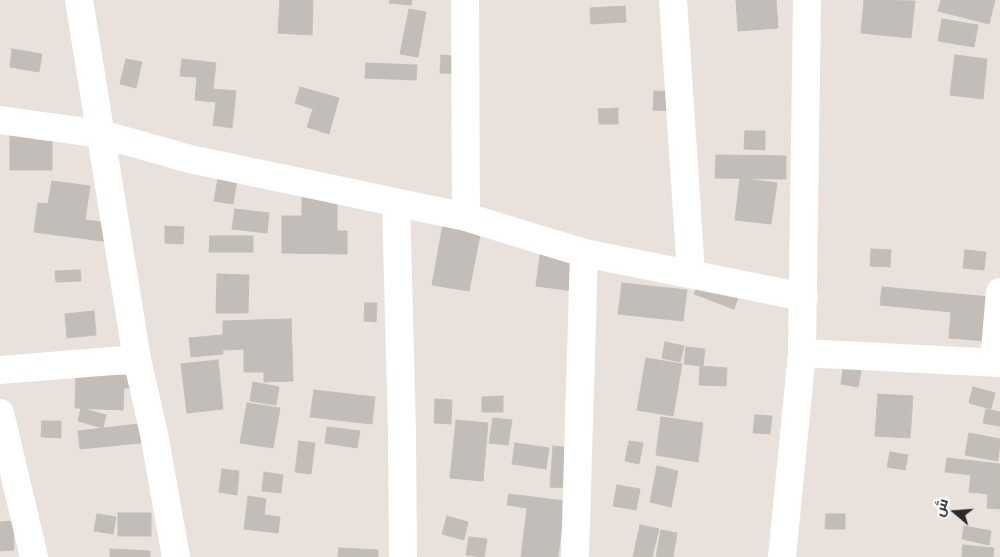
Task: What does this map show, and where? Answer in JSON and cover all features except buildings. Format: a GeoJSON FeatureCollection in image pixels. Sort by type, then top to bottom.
{"type":"FeatureCollection","features":[{"type":"Feature","properties":{"kind":"street"},"geometry":{"type":"LineString","coordinates":[[79,0],[137,359],[154,434],[176,557]]}},
{"type":"Feature","properties":{"kind":"street"},"geometry":{"type":"LineString","coordinates":[[465,0],[466,217]]}},
{"type":"Feature","properties":{"kind":"street"},"geometry":{"type":"LineString","coordinates":[[673,0],[691,273]]}},
{"type":"Feature","properties":{"kind":"street"},"geometry":{"type":"LineString","coordinates":[[782,557],[802,353],[807,0]]}},
{"type":"Feature","properties":{"kind":"street"},"geometry":{"type":"LineString","coordinates":[[0,120],[101,134],[190,159],[466,217],[584,253],[804,297]]}},
{"type":"Feature","properties":{"kind":"street"},"geometry":{"type":"LineString","coordinates":[[396,202],[403,557]]}},
{"type":"Feature","properties":{"kind":"street"},"geometry":{"type":"LineString","coordinates":[[575,557],[584,253]]}},
{"type":"Feature","properties":{"kind":"street"},"geometry":{"type":"LineString","coordinates":[[802,353],[997,363],[1000,292]]}},
{"type":"Feature","properties":{"kind":"street"},"geometry":{"type":"LineString","coordinates":[[0,370],[137,359]]}},
{"type":"Feature","properties":{"kind":"street"},"geometry":{"type":"LineString","coordinates":[[0,413],[34,557]]}}]}
